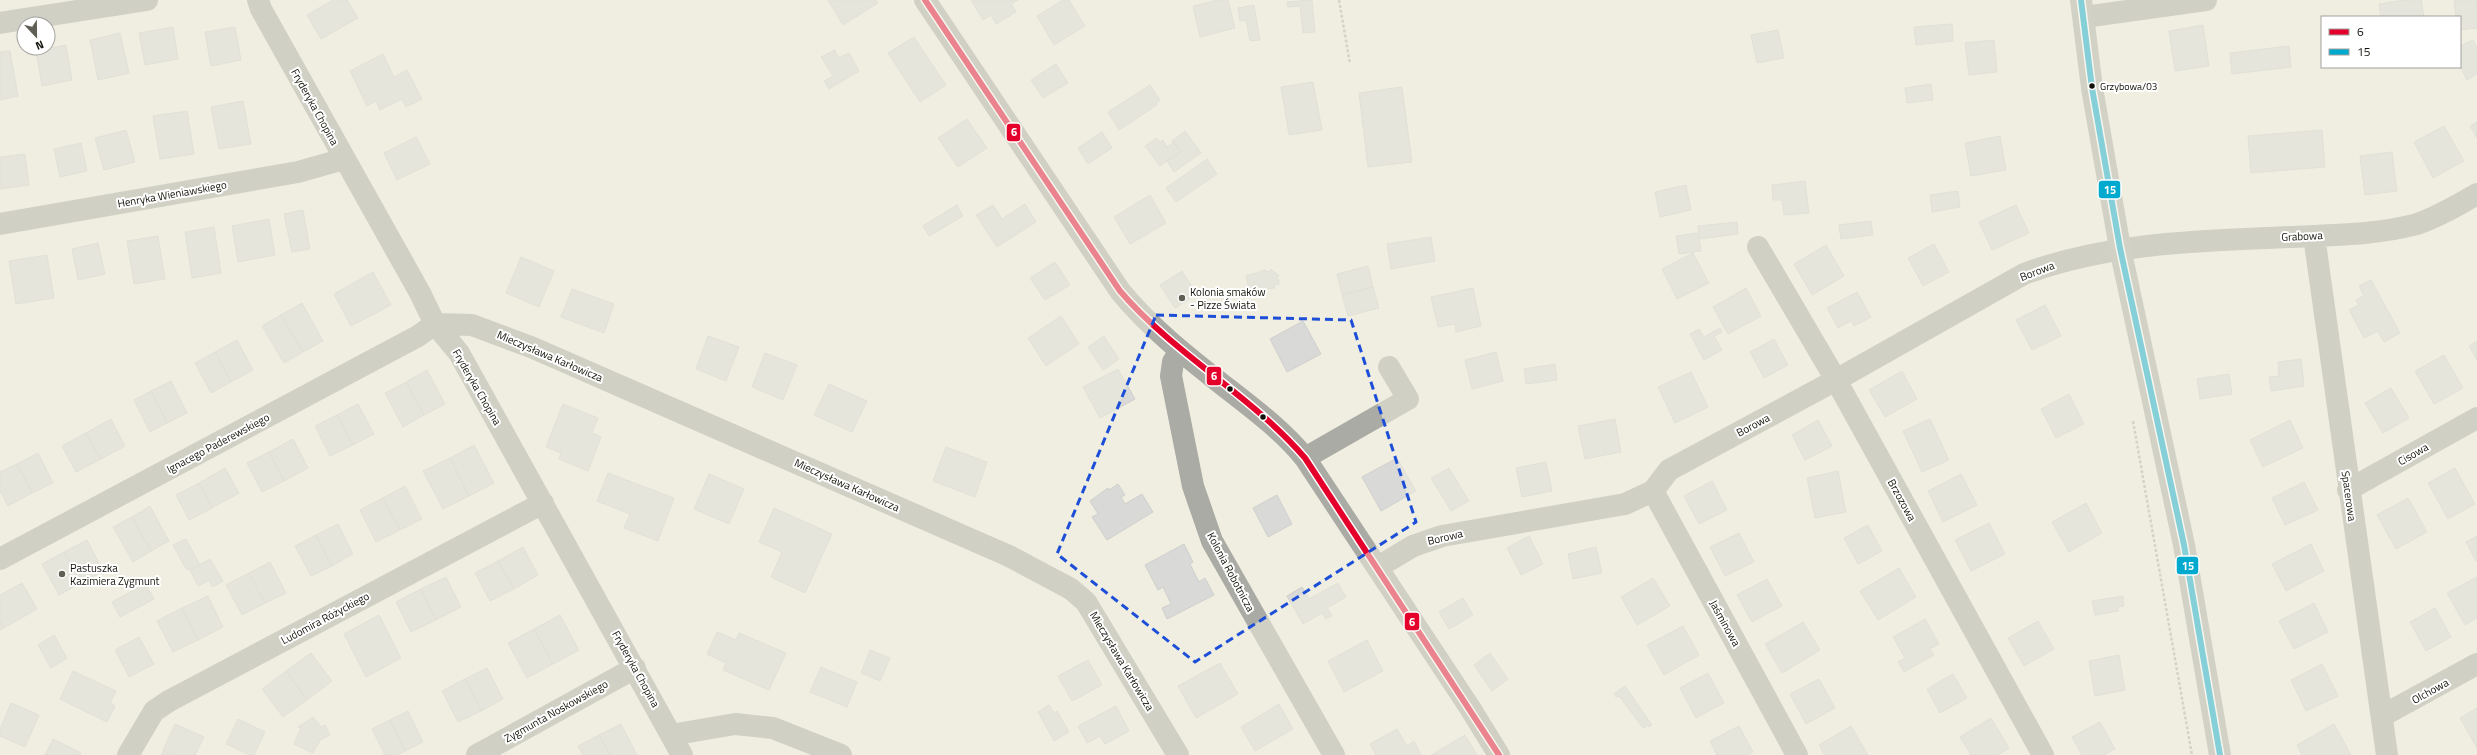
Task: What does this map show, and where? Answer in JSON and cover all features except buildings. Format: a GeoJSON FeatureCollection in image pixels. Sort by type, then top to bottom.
{"type":"FeatureCollection","features":[{"type":"Feature","properties":{"kind":"main road"},"geometry":{"type":"LineString","coordinates":[[2083,8],[2092,88],[2120,248],[2184,545],[2220,755]]}},
{"type":"Feature","properties":{"kind":"street"},"geometry":{"type":"LineString","coordinates":[[0,23],[147,0]]}},
{"type":"Feature","properties":{"kind":"street","name":"Fryderyka Chopina"},"geometry":{"type":"LineString","coordinates":[[258,0],[261,9],[420,293],[435,324],[459,353],[682,755]]}},
{"type":"Feature","properties":{"kind":"street"},"geometry":{"type":"LineString","coordinates":[[925,0],[1104,270],[1136,310],[1180,351],[1263,416],[1294,444],[1305,458],[1378,567],[1499,755]]}},
{"type":"Feature","properties":{"kind":"street"},"geometry":{"type":"LineString","coordinates":[[2083,8],[2206,0]]}},
{"type":"Feature","properties":{"kind":"street","name":"Henryka Wieniawskiego"},"geometry":{"type":"LineString","coordinates":[[0,224],[298,172],[344,159]]}},
{"type":"Feature","properties":{"kind":"street","name":"Grabowa"},"geometry":{"type":"LineString","coordinates":[[2120,248],[2170,242],[2314,236],[2386,230],[2417,224],[2444,212],[2477,194]]}},
{"type":"Feature","properties":{"kind":"street","name":"Spacerowa"},"geometry":{"type":"LineString","coordinates":[[2314,236],[2348,490],[2387,755]]}},
{"type":"Feature","properties":{"kind":"street","name":"Brzozowa"},"geometry":{"type":"LineString","coordinates":[[1758,247],[1836,380],[2044,755]]}},
{"type":"Feature","properties":{"kind":"street","name":"Borowa"},"geometry":{"type":"LineString","coordinates":[[1378,567],[1413,546],[1442,536],[1625,504],[1653,491],[1669,470],[1836,380],[2024,274],[2048,265],[2120,248]]}},
{"type":"Feature","properties":{"kind":"street","name":"Ignacego Paderewskiego"},"geometry":{"type":"LineString","coordinates":[[0,559],[411,340],[435,324]]}},
{"type":"Feature","properties":{"kind":"street","name":"Mieczysława Karłowicza"},"geometry":{"type":"LineString","coordinates":[[435,324],[472,325],[531,347],[1009,556],[1071,589],[1086,602],[1103,628],[1178,755]]}},
{"type":"Feature","properties":{"kind":"street","name":"Kolonia Robotnicza"},"geometry":{"type":"LineString","coordinates":[[1180,351],[1173,362],[1171,376],[1193,486],[1212,541],[1334,755]]}},
{"type":"Feature","properties":{"kind":"street"},"geometry":{"type":"LineString","coordinates":[[1305,458],[1408,399],[1389,367]]}},
{"type":"Feature","properties":{"kind":"street","name":"Cisowa"},"geometry":{"type":"LineString","coordinates":[[2348,490],[2477,418]]}},
{"type":"Feature","properties":{"kind":"street","name":"Jaśminowa"},"geometry":{"type":"LineString","coordinates":[[1653,491],[1797,755]]}},
{"type":"Feature","properties":{"kind":"street","name":"Ludomira Różyckiego"},"geometry":{"type":"LineString","coordinates":[[128,755],[154,711],[169,701],[543,503]]}},
{"type":"Feature","properties":{"kind":"street","name":"Olchowa"},"geometry":{"type":"LineString","coordinates":[[2382,716],[2477,664]]}},
{"type":"Feature","properties":{"kind":"street","name":"Zygmunta Noskowskiego"},"geometry":{"type":"LineString","coordinates":[[477,755],[635,668]]}},
{"type":"Feature","properties":{"kind":"street"},"geometry":{"type":"LineString","coordinates":[[671,735],[735,724],[773,728],[842,755]]}},
{"type":"Feature","properties":{"kind":"path"},"geometry":{"type":"LineString","coordinates":[[1339,0],[1350,64]]}},
{"type":"Feature","properties":{"kind":"highlighted area"},"geometry":{"type":"Polygon","coordinates":[[[1156,315],[1351,320],[1416,522],[1195,662],[1057,554],[1156,315]]]}},
{"type":"Feature","properties":{"kind":"transit line","name":"6"},"geometry":{"type":"LineString","coordinates":[[925,0],[1120,291],[1165,335],[1261,414],[1284,435],[1305,458],[1499,755]]}},
{"type":"Feature","properties":{"kind":"transit line","name":"15"},"geometry":{"type":"LineString","coordinates":[[2081,0],[2092,88],[2120,248],[2184,545],[2220,755]]}},
{"type":"Feature","properties":{"kind":"place","name":"Grzybowa/03"},"geometry":{"type":"Point","coordinates":[2092,86]}},
{"type":"Feature","properties":{"kind":"place","name":"Kolonia smaków - Pizze Świata"},"geometry":{"type":"Point","coordinates":[1182,298]}},
{"type":"Feature","properties":{"kind":"place","name":"Pastuszka Kazimiera Zygmunt"},"geometry":{"type":"Point","coordinates":[62,574]}}]}
